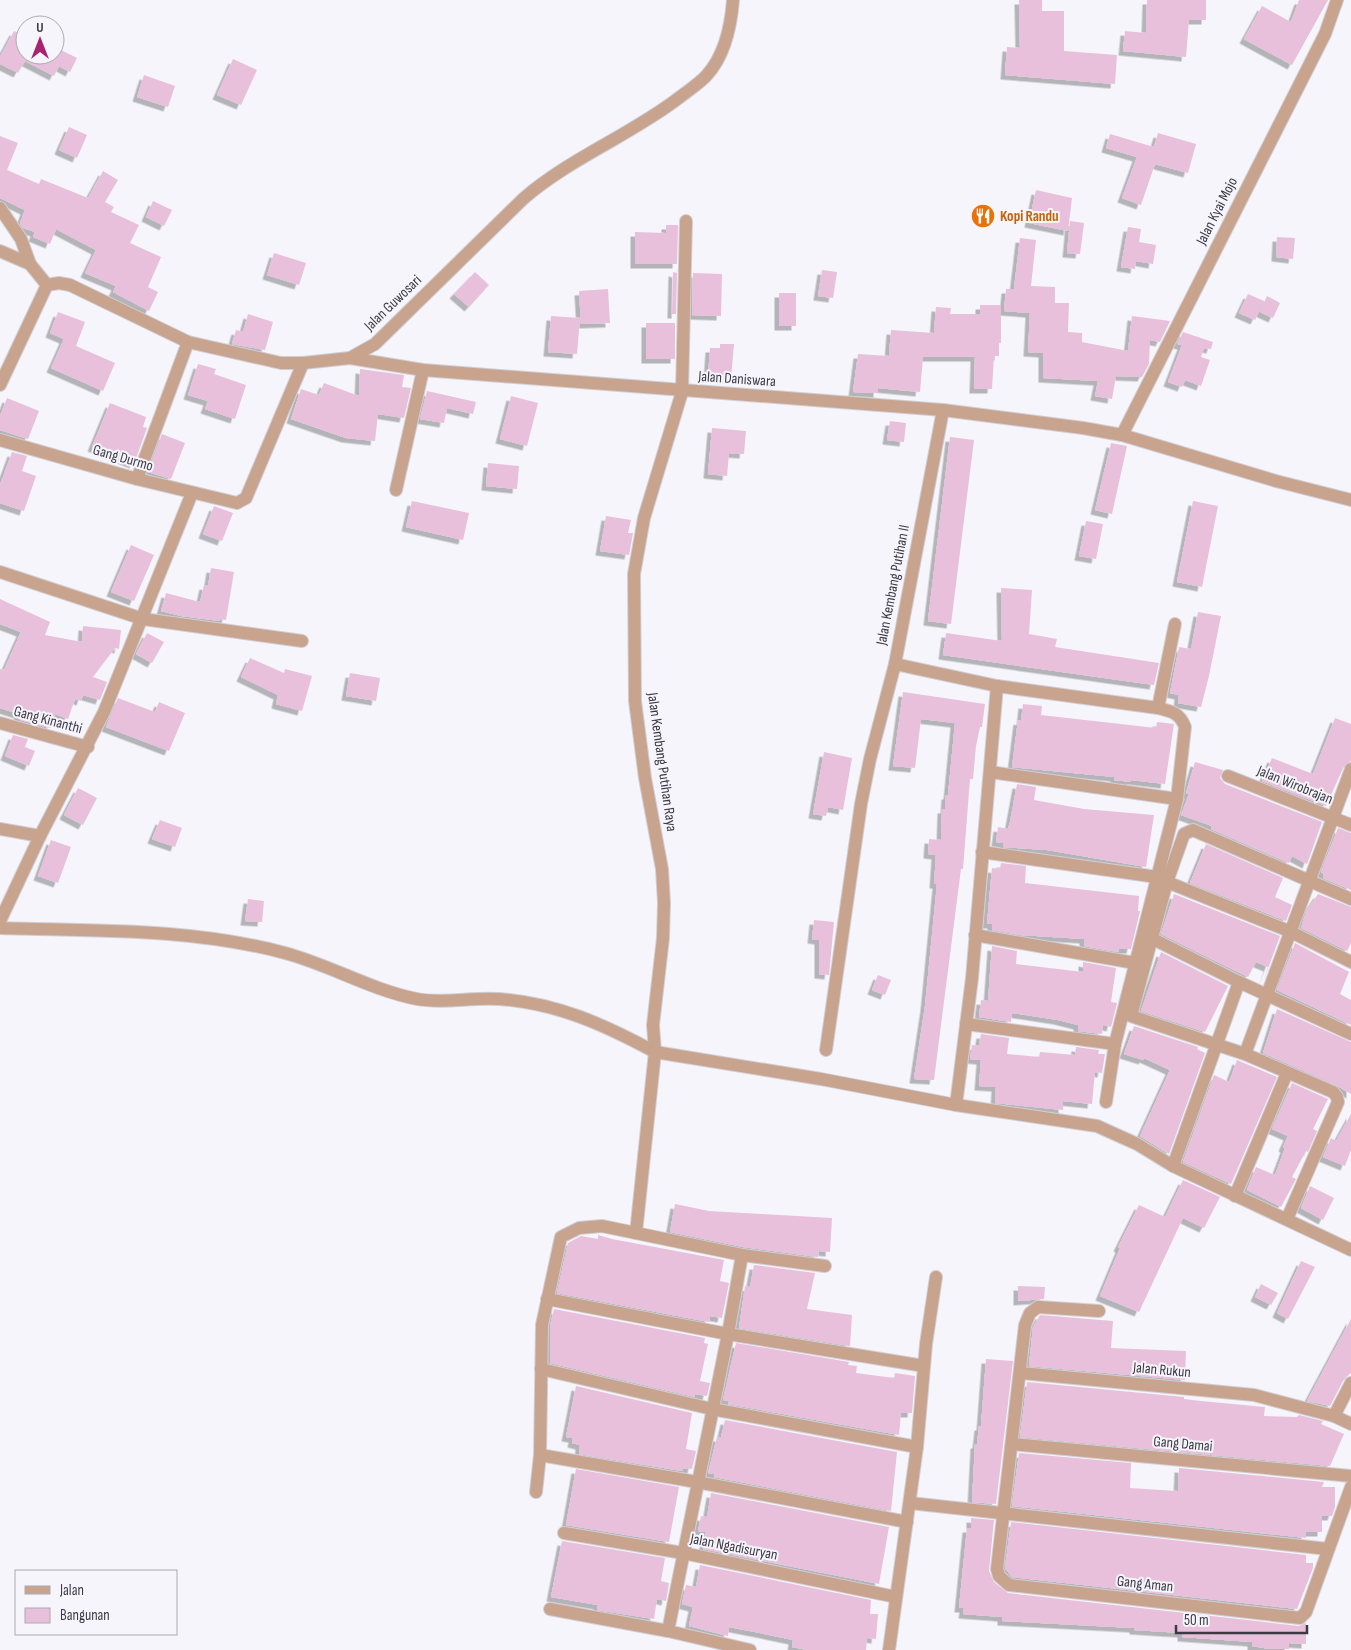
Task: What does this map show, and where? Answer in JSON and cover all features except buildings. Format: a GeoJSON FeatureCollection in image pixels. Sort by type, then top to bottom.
{"type":"FeatureCollection","features":[{"type":"Feature","properties":{"kind":"street","name":"Jalan Guwosari"},"geometry":{"type":"LineString","coordinates":[[47,285],[59,283],[70,285],[188,342],[281,363],[303,363],[350,358],[375,344],[523,199],[547,178],[617,139],[665,108],[707,75],[717,61],[727,38],[733,0]]}},
{"type":"Feature","properties":{"kind":"street","name":"Jalan Kyai Mojo"},"geometry":{"type":"LineString","coordinates":[[1122,435],[1325,34],[1337,0]]}},
{"type":"Feature","properties":{"kind":"street"},"geometry":{"type":"LineString","coordinates":[[0,208],[21,239],[30,264],[47,285],[0,385]]}},
{"type":"Feature","properties":{"kind":"street","name":"Jalan Kembang Putihan Raya"},"geometry":{"type":"LineString","coordinates":[[636,1233],[655,1052],[653,1024],[663,938],[664,903],[662,869],[642,762],[635,701],[634,574],[644,518],[682,392],[686,221]]}},
{"type":"Feature","properties":{"kind":"street"},"geometry":{"type":"LineString","coordinates":[[0,251],[30,264]]}},
{"type":"Feature","properties":{"kind":"street"},"geometry":{"type":"LineString","coordinates":[[137,479],[188,342]]}},
{"type":"Feature","properties":{"kind":"street","name":"Jalan Daniswara"},"geometry":{"type":"LineString","coordinates":[[350,358],[423,370],[682,392],[943,410],[1122,435],[1351,500]]}},
{"type":"Feature","properties":{"kind":"street","name":"Gang Durmo"},"geometry":{"type":"LineString","coordinates":[[0,440],[137,479],[237,503],[246,498],[303,363]]}},
{"type":"Feature","properties":{"kind":"street"},"geometry":{"type":"LineString","coordinates":[[396,490],[423,370]]}},
{"type":"Feature","properties":{"kind":"street","name":"Jalan Kembang Putihan II"},"geometry":{"type":"LineString","coordinates":[[943,410],[895,664],[997,686],[1158,708],[1174,712],[1182,718],[1185,727],[1177,799],[1162,879]]}},
{"type":"Feature","properties":{"kind":"street"},"geometry":{"type":"LineString","coordinates":[[0,921],[40,836],[88,747],[143,619],[192,493]]}},
{"type":"Feature","properties":{"kind":"street"},"geometry":{"type":"LineString","coordinates":[[0,572],[143,619],[302,641]]}},
{"type":"Feature","properties":{"kind":"street"},"geometry":{"type":"LineString","coordinates":[[1158,708],[1174,624]]}},
{"type":"Feature","properties":{"kind":"street"},"geometry":{"type":"LineString","coordinates":[[826,1050],[861,804],[870,759],[895,664]]}},
{"type":"Feature","properties":{"kind":"street"},"geometry":{"type":"LineString","coordinates":[[956,1105],[975,935],[997,686]]}},
{"type":"Feature","properties":{"kind":"street","name":"Gang Kinanthi"},"geometry":{"type":"LineString","coordinates":[[0,723],[88,747]]}},
{"type":"Feature","properties":{"kind":"street"},"geometry":{"type":"LineString","coordinates":[[1245,1054],[1289,931],[1351,769]]}},
{"type":"Feature","properties":{"kind":"street"},"geometry":{"type":"LineString","coordinates":[[990,772],[1177,799]]}},
{"type":"Feature","properties":{"kind":"street","name":"Jalan Wirobrajan"},"geometry":{"type":"LineString","coordinates":[[1228,776],[1351,825]]}},
{"type":"Feature","properties":{"kind":"street"},"geometry":{"type":"LineString","coordinates":[[0,829],[40,836]]}},
{"type":"Feature","properties":{"kind":"street"},"geometry":{"type":"LineString","coordinates":[[1106,1102],[1114,1044],[1135,963],[1162,879],[1184,834],[1192,830],[1351,899]]}},
{"type":"Feature","properties":{"kind":"street"},"geometry":{"type":"LineString","coordinates":[[982,852],[1162,879],[1289,931],[1351,962]]}},
{"type":"Feature","properties":{"kind":"street"},"geometry":{"type":"LineString","coordinates":[[1162,879],[1151,938],[1131,1016],[1245,1054],[1333,1092],[1338,1097],[1338,1102],[1287,1219]]}},
{"type":"Feature","properties":{"kind":"street"},"geometry":{"type":"LineString","coordinates":[[0,928],[210,937],[286,953],[372,986],[417,999],[440,1001],[499,999],[540,1004],[599,1022],[655,1052],[821,1079],[956,1105],[1097,1126],[1136,1144],[1172,1166],[1351,1250]]}},
{"type":"Feature","properties":{"kind":"street"},"geometry":{"type":"LineString","coordinates":[[975,935],[1135,963]]}},
{"type":"Feature","properties":{"kind":"street"},"geometry":{"type":"LineString","coordinates":[[1151,938],[1239,982],[1351,1034]]}},
{"type":"Feature","properties":{"kind":"street"},"geometry":{"type":"LineString","coordinates":[[1172,1166],[1239,982]]}},
{"type":"Feature","properties":{"kind":"street"},"geometry":{"type":"LineString","coordinates":[[966,1024],[1114,1044]]}},
{"type":"Feature","properties":{"kind":"street"},"geometry":{"type":"LineString","coordinates":[[1235,1196],[1287,1072]]}},
{"type":"Feature","properties":{"kind":"street"},"geometry":{"type":"LineString","coordinates":[[536,1492],[540,1455],[542,1325],[561,1237],[579,1228],[602,1226],[742,1255],[825,1266]]}},
{"type":"Feature","properties":{"kind":"street"},"geometry":{"type":"LineString","coordinates":[[668,1631],[728,1334],[742,1255]]}},
{"type":"Feature","properties":{"kind":"street"},"geometry":{"type":"LineString","coordinates":[[889,1650],[910,1503],[924,1366],[936,1277]]}},
{"type":"Feature","properties":{"kind":"street"},"geometry":{"type":"LineString","coordinates":[[547,1299],[728,1334],[924,1366]]}},
{"type":"Feature","properties":{"kind":"street"},"geometry":{"type":"LineString","coordinates":[[1004,1514],[1026,1325],[1030,1313],[1038,1307],[1099,1311]]}},
{"type":"Feature","properties":{"kind":"street"},"geometry":{"type":"LineString","coordinates":[[541,1369],[712,1409],[917,1447]]}},
{"type":"Feature","properties":{"kind":"street","name":"Jalan Rukun"},"geometry":{"type":"LineString","coordinates":[[1021,1374],[1254,1395],[1334,1416],[1351,1424]]}},
{"type":"Feature","properties":{"kind":"street"},"geometry":{"type":"LineString","coordinates":[[1334,1416],[1351,1383]]}},
{"type":"Feature","properties":{"kind":"street","name":"Gang Damai"},"geometry":{"type":"LineString","coordinates":[[1012,1444],[1351,1476]]}},
{"type":"Feature","properties":{"kind":"street"},"geometry":{"type":"LineString","coordinates":[[540,1455],[697,1482],[907,1522]]}},
{"type":"Feature","properties":{"kind":"street"},"geometry":{"type":"LineString","coordinates":[[910,1503],[1328,1549],[1351,1487]]}},
{"type":"Feature","properties":{"kind":"street","name":"Gang Aman"},"geometry":{"type":"LineString","coordinates":[[1004,1514],[997,1568],[998,1576],[1009,1585],[1300,1618],[1306,1612],[1328,1549]]}},
{"type":"Feature","properties":{"kind":"street","name":"Jalan Ngadisuryan"},"geometry":{"type":"LineString","coordinates":[[564,1533],[683,1553],[896,1597]]}},
{"type":"Feature","properties":{"kind":"street"},"geometry":{"type":"LineString","coordinates":[[550,1609],[668,1631],[750,1650]]}},
{"type":"Feature","properties":{"kind":"place","name":"Kopi Randu"},"geometry":{"type":"Point","coordinates":[983,216]}}]}
